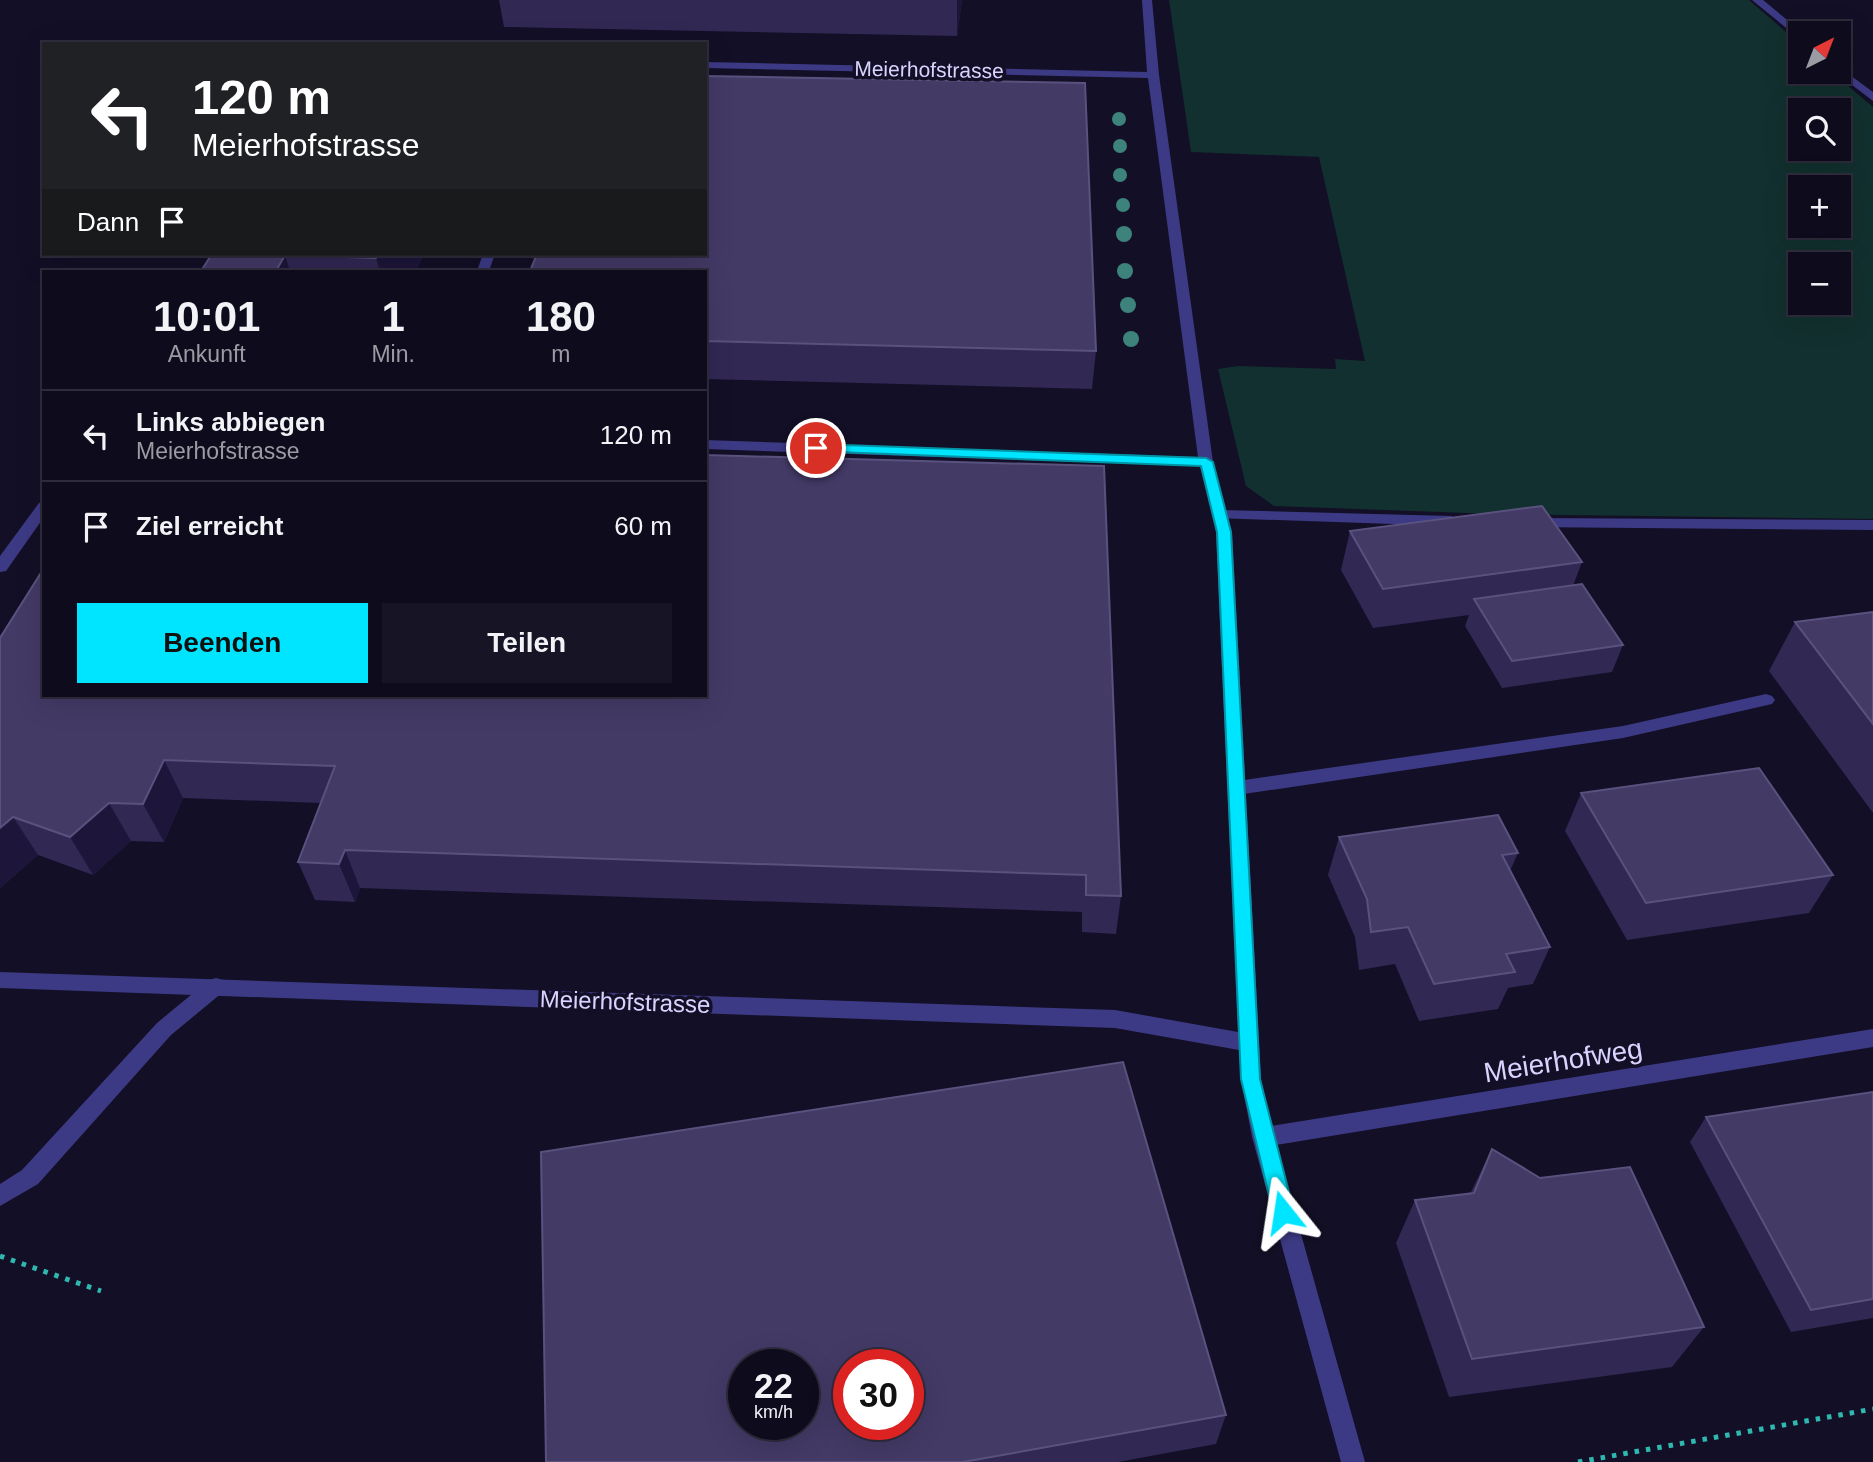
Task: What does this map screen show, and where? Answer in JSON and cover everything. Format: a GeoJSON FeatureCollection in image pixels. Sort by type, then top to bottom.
{"type":"FeatureCollection","features":[{"type":"Feature","properties":{"kind":"street"},"geometry":{"type":"LineString","coordinates":[[1147,0],[1153,75],[1206,462],[1224,532],[1251,1079],[1263,1136],[1353,1462]]}},
{"type":"Feature","properties":{"kind":"street"},"geometry":{"type":"LineString","coordinates":[[1757,0],[1788,26]]}},
{"type":"Feature","properties":{"kind":"street","name":"Meierhofstrasse"},"geometry":{"type":"LineString","coordinates":[[707,65],[1153,75]]}},
{"type":"Feature","properties":{"kind":"street"},"geometry":{"type":"LineString","coordinates":[[1852,81],[1873,98]]}},
{"type":"Feature","properties":{"kind":"street"},"geometry":{"type":"LineString","coordinates":[[707,444],[1206,462]]}},
{"type":"Feature","properties":{"kind":"street"},"geometry":{"type":"LineString","coordinates":[[0,567],[42,509]]}},
{"type":"Feature","properties":{"kind":"street"},"geometry":{"type":"LineString","coordinates":[[1220,515],[1471,522]]}},
{"type":"Feature","properties":{"kind":"street"},"geometry":{"type":"LineString","coordinates":[[1511,522],[1873,525]]}},
{"type":"Feature","properties":{"kind":"street"},"geometry":{"type":"LineString","coordinates":[[1237,788],[1623,732],[1766,700]]}},
{"type":"Feature","properties":{"kind":"street","name":"Meierhofstrasse"},"geometry":{"type":"LineString","coordinates":[[0,980],[1115,1019],[1249,1043]]}},
{"type":"Feature","properties":{"kind":"street"},"geometry":{"type":"LineString","coordinates":[[0,1196],[30,1177],[164,1028],[216,986]]}},
{"type":"Feature","properties":{"kind":"street","name":"Meierhofweg"},"geometry":{"type":"LineString","coordinates":[[1263,1136],[1873,1038]]}},
{"type":"Feature","properties":{"kind":"path"},"geometry":{"type":"LineString","coordinates":[[0,1256],[101,1291]]}},
{"type":"Feature","properties":{"kind":"path"},"geometry":{"type":"LineString","coordinates":[[1578,1462],[1873,1409]]}},
{"type":"Feature","properties":{"kind":"green space"},"geometry":{"type":"Polygon","coordinates":[[[1169,0],[1749,0],[1788,34],[1788,84],[1846,84],[1873,107],[1873,519],[1495,514],[1274,506],[1246,486],[1218,369],[1238,366],[1336,369],[1335,359],[1365,361],[1319,157],[1191,152],[1169,0]]]}},
{"type":"Feature","properties":{"kind":"building"},"geometry":{"type":"Polygon","coordinates":[[[707,76],[1085,83],[1096,351],[707,341],[707,270],[530,270],[536,256],[707,256],[707,76]]]}},
{"type":"Feature","properties":{"kind":"building"},"geometry":{"type":"Polygon","coordinates":[[[211,256],[284,256],[277,270],[202,270],[211,256]]]}},
{"type":"Feature","properties":{"kind":"building"},"geometry":{"type":"Polygon","coordinates":[[[315,256],[377,256],[376,258],[315,256]]]}},
{"type":"Feature","properties":{"kind":"building"},"geometry":{"type":"Polygon","coordinates":[[[707,455],[1104,466],[1121,896],[1086,895],[1086,875],[345,850],[339,864],[298,862],[335,766],[164,760],[143,804],[109,803],[70,837],[13,817],[0,828],[0,638],[42,571],[42,697],[707,697],[707,455]]]}},
{"type":"Feature","properties":{"kind":"building"},"geometry":{"type":"Polygon","coordinates":[[[1542,506],[1582,562],[1383,589],[1350,531],[1542,506]]]}},
{"type":"Feature","properties":{"kind":"building"},"geometry":{"type":"Polygon","coordinates":[[[1582,584],[1623,645],[1512,661],[1474,599],[1582,584]]]}},
{"type":"Feature","properties":{"kind":"building"},"geometry":{"type":"Polygon","coordinates":[[[1873,612],[1873,724],[1795,622],[1873,612]]]}},
{"type":"Feature","properties":{"kind":"building"},"geometry":{"type":"Polygon","coordinates":[[[1759,768],[1833,875],[1646,903],[1581,793],[1759,768]]]}},
{"type":"Feature","properties":{"kind":"building"},"geometry":{"type":"Polygon","coordinates":[[[1498,815],[1518,853],[1502,855],[1550,947],[1506,954],[1515,972],[1434,984],[1408,927],[1371,932],[1367,899],[1339,837],[1498,815]]]}},
{"type":"Feature","properties":{"kind":"building"},"geometry":{"type":"Polygon","coordinates":[[[1123,1062],[1226,1415],[963,1462],[546,1462],[541,1152],[1123,1062]]]}},
{"type":"Feature","properties":{"kind":"building"},"geometry":{"type":"Polygon","coordinates":[[[1873,1092],[1873,1299],[1811,1310],[1706,1117],[1873,1092]]]}},
{"type":"Feature","properties":{"kind":"building"},"geometry":{"type":"Polygon","coordinates":[[[1492,1149],[1540,1178],[1630,1167],[1704,1327],[1472,1359],[1415,1200],[1474,1193],[1492,1149]]]}},
{"type":"Feature","properties":{"kind":"route"},"geometry":{"type":"LineString","coordinates":[[816,448],[1206,462],[1224,532],[1251,1079],[1283,1212]]}}]}
